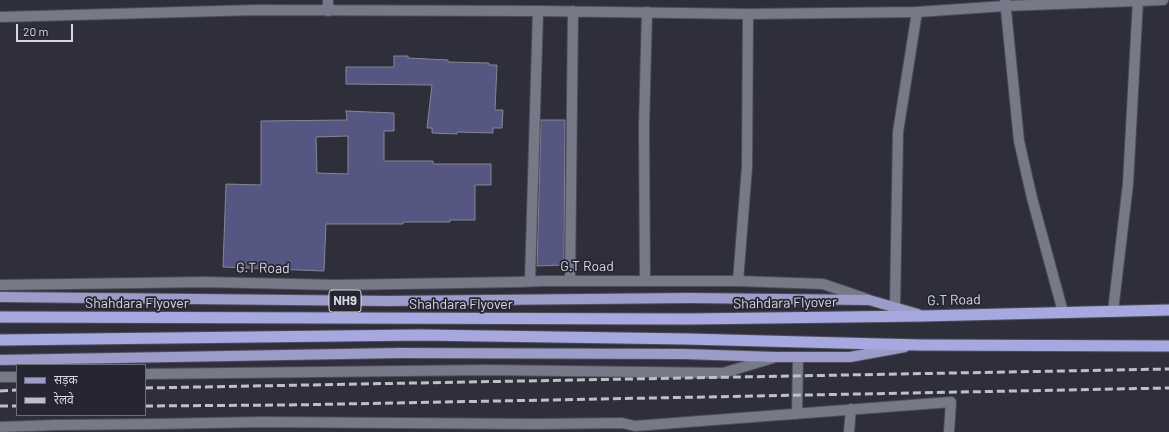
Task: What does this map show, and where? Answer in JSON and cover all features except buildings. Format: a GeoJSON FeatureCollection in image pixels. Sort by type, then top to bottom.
{"type":"FeatureCollection","features":[{"type":"Feature","properties":{"kind":"highway","name":"G.T Road"},"geometry":{"type":"LineString","coordinates":[[922,316],[1169,310]]}},
{"type":"Feature","properties":{"kind":"highway","name":"Shahdara Flyover"},"geometry":{"type":"LineString","coordinates":[[0,317],[689,319],[922,316]]}},
{"type":"Feature","properties":{"kind":"highway"},"geometry":{"type":"LineString","coordinates":[[0,340],[421,335],[687,339],[919,345],[1169,346]]}},
{"type":"Feature","properties":{"kind":"main road","name":"Shahdara Flyover"},"geometry":{"type":"LineString","coordinates":[[0,297],[388,301],[689,298],[869,300]]}},
{"type":"Feature","properties":{"kind":"main road","name":"G.T Road"},"geometry":{"type":"LineString","coordinates":[[869,300],[922,316]]}},
{"type":"Feature","properties":{"kind":"main road"},"geometry":{"type":"LineString","coordinates":[[0,360],[400,353],[684,354],[775,358],[850,357],[919,345]]}},
{"type":"Feature","properties":{"kind":"street"},"geometry":{"type":"LineString","coordinates":[[328,0],[328,11]]}},
{"type":"Feature","properties":{"kind":"street"},"geometry":{"type":"LineString","coordinates":[[1113,311],[1128,184],[1138,0]]}},
{"type":"Feature","properties":{"kind":"street"},"geometry":{"type":"LineString","coordinates":[[0,17],[248,11],[573,11],[748,14],[917,12],[1005,3],[1162,0]]}},
{"type":"Feature","properties":{"kind":"street"},"geometry":{"type":"LineString","coordinates":[[1005,3],[1019,141],[1032,198],[1063,312]]}},
{"type":"Feature","properties":{"kind":"street"},"geometry":{"type":"LineString","coordinates":[[530,282],[538,11]]}},
{"type":"Feature","properties":{"kind":"street"},"geometry":{"type":"LineString","coordinates":[[570,281],[573,11]]}},
{"type":"Feature","properties":{"kind":"street"},"geometry":{"type":"LineString","coordinates":[[646,281],[644,126],[647,12]]}},
{"type":"Feature","properties":{"kind":"street"},"geometry":{"type":"LineString","coordinates":[[894,307],[898,132],[917,12]]}},
{"type":"Feature","properties":{"kind":"street"},"geometry":{"type":"LineString","coordinates":[[738,281],[747,167],[748,14]]}},
{"type":"Feature","properties":{"kind":"street","name":"G.T Road"},"geometry":{"type":"LineString","coordinates":[[0,285],[205,282],[338,285],[570,281],[738,281],[822,284],[869,300]]}},
{"type":"Feature","properties":{"kind":"street"},"geometry":{"type":"LineString","coordinates":[[797,414],[798,357]]}},
{"type":"Feature","properties":{"kind":"street"},"geometry":{"type":"LineString","coordinates":[[146,374],[487,370],[723,373],[775,358]]}},
{"type":"Feature","properties":{"kind":"street"},"geometry":{"type":"LineString","coordinates":[[0,377],[16,377]]}},
{"type":"Feature","properties":{"kind":"street"},"geometry":{"type":"LineString","coordinates":[[0,426],[57,428],[537,428],[622,423],[636,429],[850,409],[951,402],[949,432]]}},
{"type":"Feature","properties":{"kind":"street"},"geometry":{"type":"LineString","coordinates":[[849,432],[850,409]]}},
{"type":"Feature","properties":{"kind":"railway"},"geometry":{"type":"LineString","coordinates":[[146,388],[1169,369]]}},
{"type":"Feature","properties":{"kind":"railway"},"geometry":{"type":"LineString","coordinates":[[146,406],[290,405],[1169,388]]}},
{"type":"Feature","properties":{"kind":"railway"},"geometry":{"type":"LineString","coordinates":[[0,391],[16,390]]}},
{"type":"Feature","properties":{"kind":"railway"},"geometry":{"type":"LineString","coordinates":[[0,406],[16,406]]}}]}
